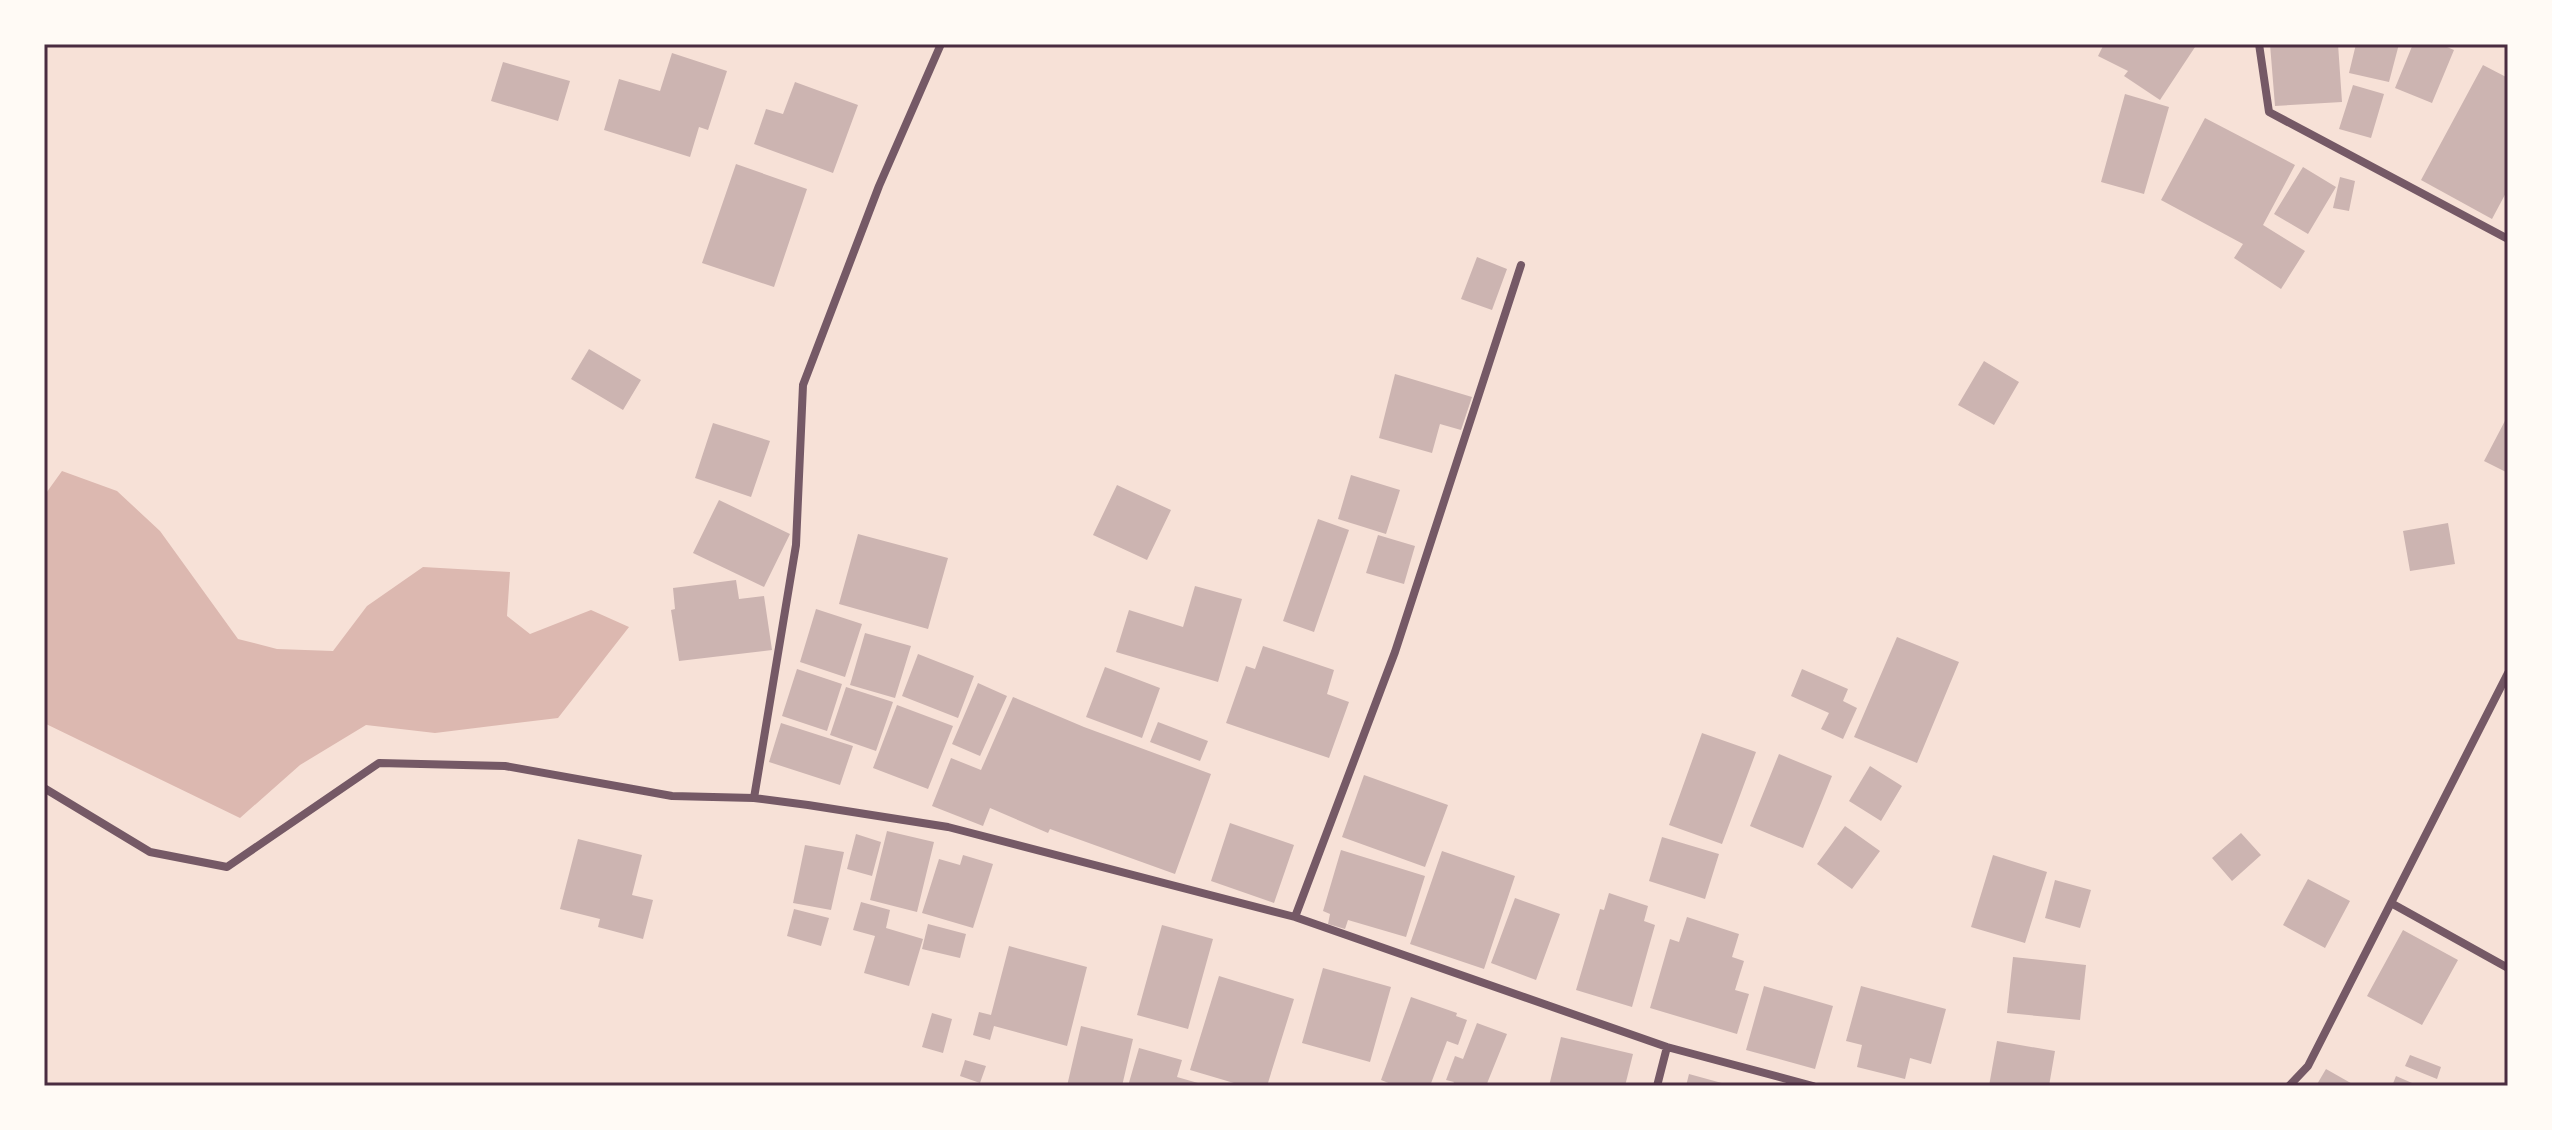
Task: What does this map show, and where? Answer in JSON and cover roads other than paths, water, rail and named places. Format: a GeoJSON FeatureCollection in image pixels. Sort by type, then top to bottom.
{"type":"FeatureCollection","features":[{"type":"Feature","properties":{"kind":"street"},"geometry":{"type":"LineString","coordinates":[[754,798],[796,545],[803,385],[879,186],[941,44]]}},
{"type":"Feature","properties":{"kind":"street"},"geometry":{"type":"LineString","coordinates":[[2259,44],[2269,112],[2508,239]]}},
{"type":"Feature","properties":{"kind":"street"},"geometry":{"type":"LineString","coordinates":[[1295,917],[1395,652],[1521,265]]}},
{"type":"Feature","properties":{"kind":"street"},"geometry":{"type":"LineString","coordinates":[[2289,1086],[2308,1066],[2508,673]]}},
{"type":"Feature","properties":{"kind":"street"},"geometry":{"type":"LineString","coordinates":[[44,788],[150,852],[227,867],[379,763],[505,766],[672,796],[754,798],[948,827],[1295,917],[1667,1047],[1813,1086]]}},
{"type":"Feature","properties":{"kind":"street"},"geometry":{"type":"LineString","coordinates":[[2391,903],[2508,968]]}},
{"type":"Feature","properties":{"kind":"street"},"geometry":{"type":"LineString","coordinates":[[1657,1086],[1667,1047]]}}]}
